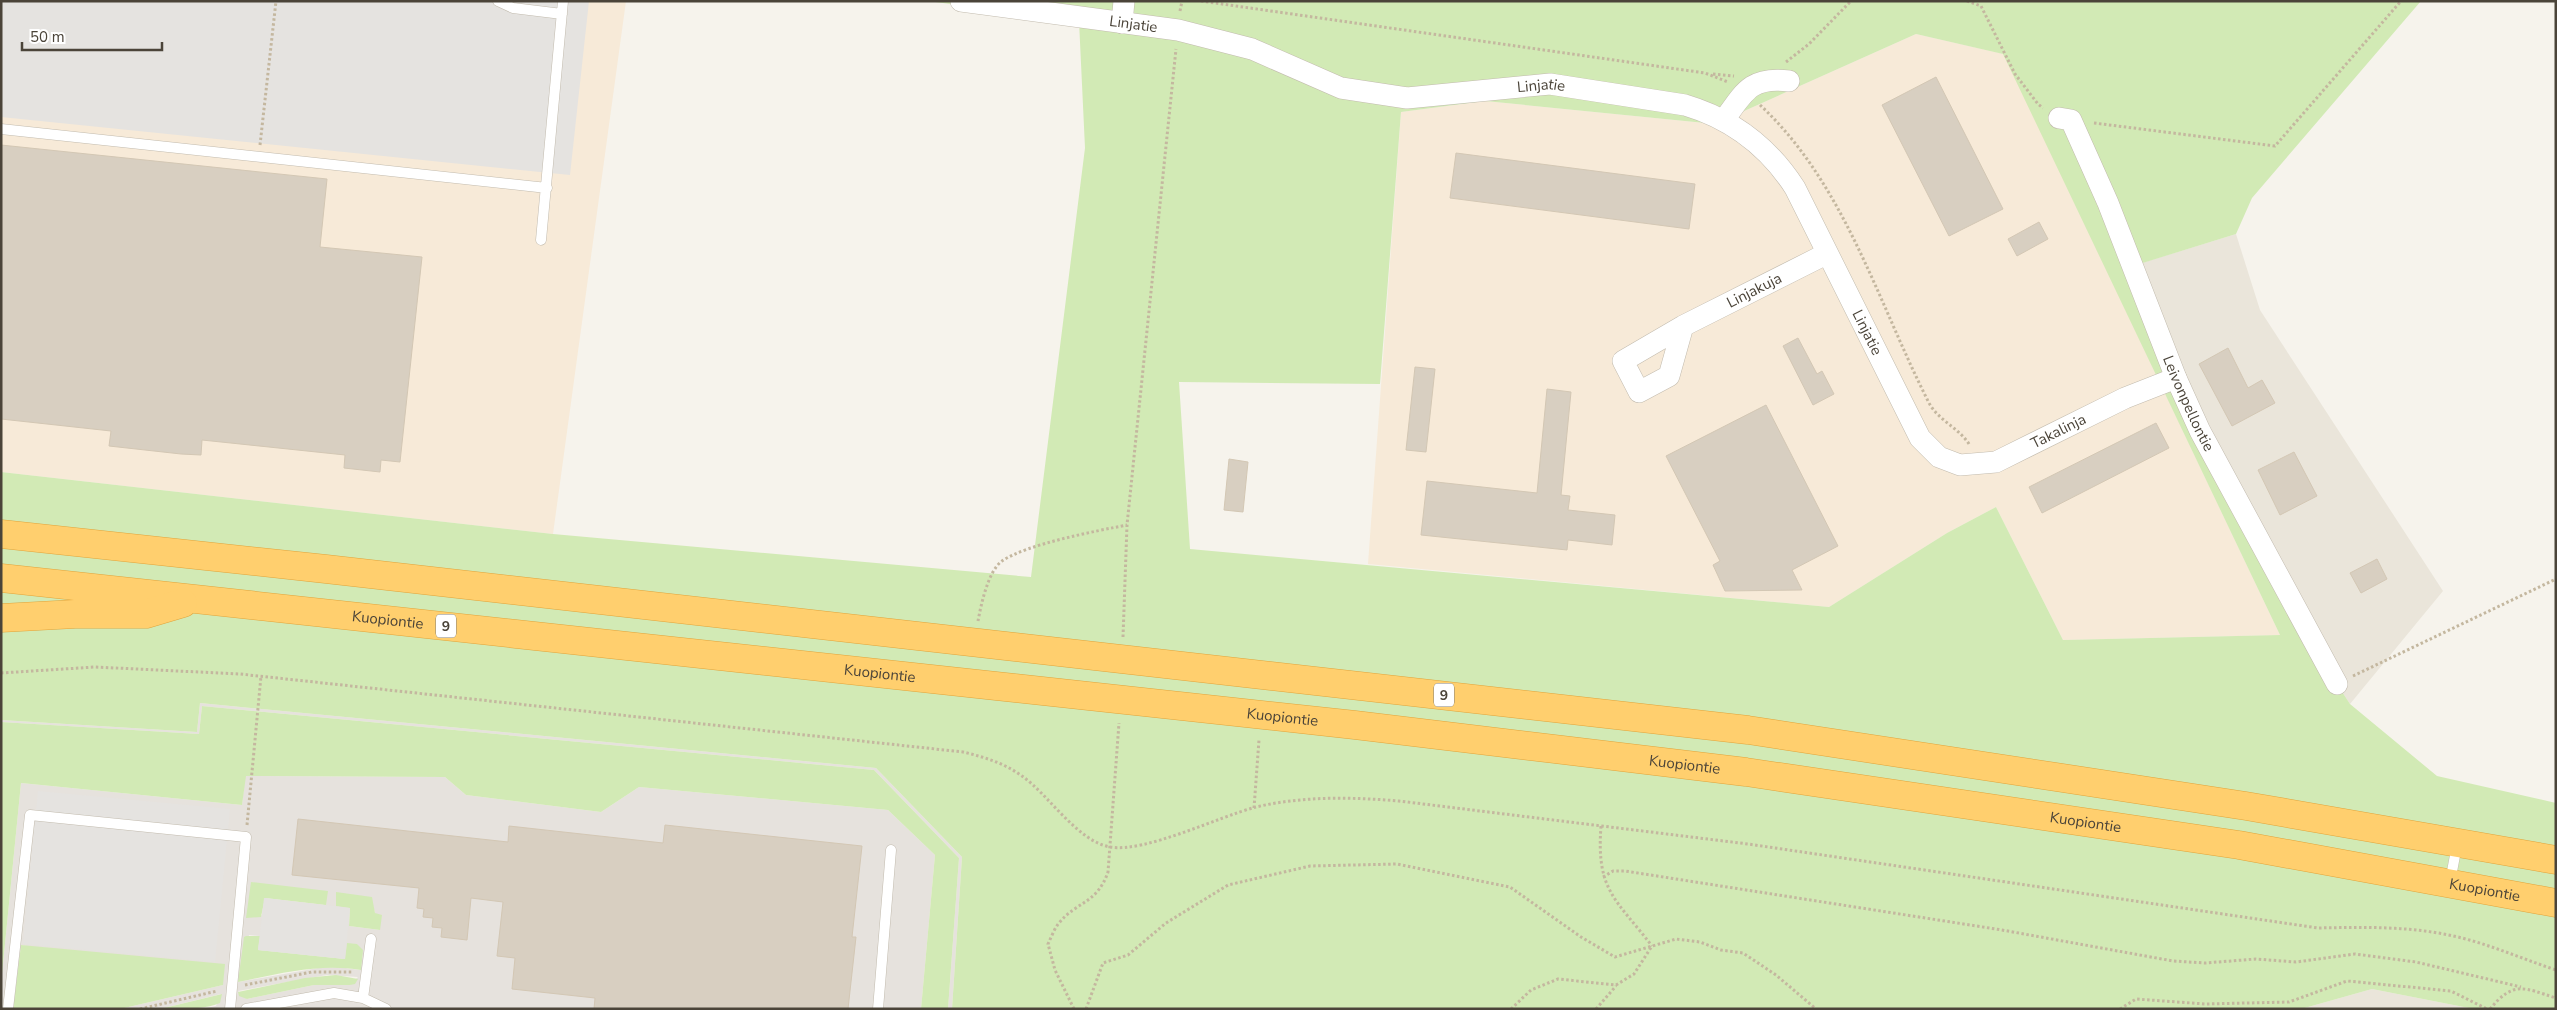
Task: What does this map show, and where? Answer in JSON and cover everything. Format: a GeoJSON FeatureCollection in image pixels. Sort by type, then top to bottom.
{"type":"FeatureCollection","features":[{"type":"Feature","properties":{"kind":"highway","name":"9"},"geometry":{"type":"LineString","coordinates":[[1,534],[326,568],[1748,730],[2246,806],[2556,860]]}},
{"type":"Feature","properties":{"kind":"highway","name":"Kuopiontie"},"geometry":{"type":"LineString","coordinates":[[1,578],[1345,724],[1746,772],[2229,844],[2556,903]]}},
{"type":"Feature","properties":{"kind":"highway"},"geometry":{"type":"LineString","coordinates":[[1,618],[75,614],[146,614],[197,599]]}},
{"type":"Feature","properties":{"kind":"street","name":"Linjatie"},"geometry":{"type":"LineString","coordinates":[[961,1],[1178,30],[1252,49],[1341,88],[1407,98],[1550,84],[1685,105],[1724,120],[1760,144],[1784,172],[1794,188],[1920,438],[1939,458]]}},
{"type":"Feature","properties":{"kind":"street"},"geometry":{"type":"LineString","coordinates":[[1122,23],[1124,1]]}},
{"type":"Feature","properties":{"kind":"street"},"geometry":{"type":"LineString","coordinates":[[1724,120],[1744,92],[1764,80],[1789,81]]}},
{"type":"Feature","properties":{"kind":"street","name":"Leivonpellontie"},"geometry":{"type":"LineString","coordinates":[[2065,119],[2108,203],[2176,378],[2200,431],[2337,684]]}},
{"type":"Feature","properties":{"kind":"street","name":"Linjakuja"},"geometry":{"type":"LineString","coordinates":[[1683,326],[1826,254]]}},
{"type":"Feature","properties":{"kind":"street","name":"Takalinja"},"geometry":{"type":"LineString","coordinates":[[1939,458],[1960,466],[1996,462],[2125,398],[2176,378]]}},
{"type":"Feature","properties":{"kind":"lane"},"geometry":{"type":"LineString","coordinates":[[498,1],[513,8],[562,14]]}},
{"type":"Feature","properties":{"kind":"lane"},"geometry":{"type":"LineString","coordinates":[[541,240],[563,1]]}},
{"type":"Feature","properties":{"kind":"lane"},"geometry":{"type":"LineString","coordinates":[[1,129],[546,188]]}},
{"type":"Feature","properties":{"kind":"lane"},"geometry":{"type":"LineString","coordinates":[[8,1009],[30,815],[246,837],[230,1009]]}},
{"type":"Feature","properties":{"kind":"lane"},"geometry":{"type":"LineString","coordinates":[[2450,883],[2457,842]]}},
{"type":"Feature","properties":{"kind":"lane"},"geometry":{"type":"LineString","coordinates":[[878,1009],[891,850]]}},
{"type":"Feature","properties":{"kind":"lane"},"geometry":{"type":"LineString","coordinates":[[363,998],[371,939]]}},
{"type":"Feature","properties":{"kind":"lane"},"geometry":{"type":"LineString","coordinates":[[246,1009],[334,993],[363,998],[386,1009]]}},
{"type":"Feature","properties":{"kind":"path"},"geometry":{"type":"LineString","coordinates":[[258,157],[276,1]]}},
{"type":"Feature","properties":{"kind":"path"},"geometry":{"type":"LineString","coordinates":[[1201,1],[1705,73],[1744,92],[1790,136],[1830,194],[1899,336],[1928,402],[1941,418],[1966,438],[1970,445],[1973,464]]}},
{"type":"Feature","properties":{"kind":"path"},"geometry":{"type":"LineString","coordinates":[[1764,80],[1809,44],[1851,1]]}},
{"type":"Feature","properties":{"kind":"path"},"geometry":{"type":"LineString","coordinates":[[1968,1],[1980,6],[2015,74],[2038,104],[2065,119],[2275,146],[2401,1]]}},
{"type":"Feature","properties":{"kind":"path"},"geometry":{"type":"LineString","coordinates":[[1123,637],[1128,525],[1178,30]]}},
{"type":"Feature","properties":{"kind":"path"},"geometry":{"type":"LineString","coordinates":[[978,621],[983,592],[1000,562],[1026,550],[1128,525]]}},
{"type":"Feature","properties":{"kind":"path"},"geometry":{"type":"LineString","coordinates":[[2337,684],[2556,579]]}},
{"type":"Feature","properties":{"kind":"path"},"geometry":{"type":"LineString","coordinates":[[1,673],[95,667],[261,676],[963,752],[1001,764],[1022,776],[1089,839],[1112,847],[1135,846],[1254,808],[1298,800],[1359,798],[1748,844],[2318,928],[2394,928],[2436,933],[2460,937],[2556,970]]}},
{"type":"Feature","properties":{"kind":"path"},"geometry":{"type":"LineString","coordinates":[[246,837],[261,676]]}},
{"type":"Feature","properties":{"kind":"path"},"geometry":{"type":"LineString","coordinates":[[1074,1009],[1055,970],[1048,944],[1059,923],[1090,900],[1103,886],[1108,872],[1112,847],[1119,723]]}},
{"type":"Feature","properties":{"kind":"path"},"geometry":{"type":"LineString","coordinates":[[1254,808],[1259,740]]}},
{"type":"Feature","properties":{"kind":"path"},"geometry":{"type":"LineString","coordinates":[[1601,826],[1599,854],[1603,877],[1615,902],[1652,946]]}},
{"type":"Feature","properties":{"kind":"path"},"geometry":{"type":"LineString","coordinates":[[1086,1009],[1103,963],[1128,955],[1166,923],[1228,885],[1310,866],[1397,864],[1510,887],[1580,937],[1615,957],[1676,939],[1700,942],[1721,950],[1743,953],[1776,975],[1816,1009]]}},
{"type":"Feature","properties":{"kind":"path"},"geometry":{"type":"LineString","coordinates":[[1603,877],[1613,871],[1625,871],[2002,930],[2172,962],[2205,963],[2256,959],[2296,962],[2355,954],[2416,962],[2521,987],[2556,998]]}},
{"type":"Feature","properties":{"kind":"path"},"geometry":{"type":"LineString","coordinates":[[1596,1009],[1616,985],[1634,974],[1652,946]]}},
{"type":"Feature","properties":{"kind":"path"},"geometry":{"type":"LineString","coordinates":[[140,1009],[312,972],[333,970],[366,974]]}},
{"type":"Feature","properties":{"kind":"path"},"geometry":{"type":"LineString","coordinates":[[1511,1009],[1531,990],[1558,979],[1616,985]]}},
{"type":"Feature","properties":{"kind":"path"},"geometry":{"type":"LineString","coordinates":[[2120,1009],[2136,999],[2205,1004],[2289,1002],[2348,981],[2451,991],[2489,1009],[2501,995],[2521,987]]}},
{"type":"Feature","properties":{"kind":"shaded area"},"geometry":{"type":"Polygon","coordinates":[[[1,1],[626,1],[553,534],[1,472],[1,1]]]}},
{"type":"Feature","properties":{"kind":"shaded area"},"geometry":{"type":"Polygon","coordinates":[[[1,1],[589,1],[570,175],[1,117],[1,1]]]}},
{"type":"Feature","properties":{"kind":"shaded area"},"geometry":{"type":"Polygon","coordinates":[[[1916,34],[2004,54],[2280,635],[2063,640],[1996,507],[1947,533],[1829,607],[1368,564],[1401,112],[1485,101],[1715,124],[1916,34]]]}},
{"type":"Feature","properties":{"kind":"shaded area"},"geometry":{"type":"Polygon","coordinates":[[[2236,234],[2260,310],[2443,591],[2350,704],[2337,684],[2286,590],[2132,266],[2236,234]]]}},
{"type":"Feature","properties":{"kind":"shaded area"},"geometry":{"type":"Polygon","coordinates":[[[200,703],[876,768],[962,857],[952,1009],[948,1009],[959,858],[874,770],[202,706],[199,734],[1,722],[1,720],[197,732],[200,703]]]}},
{"type":"Feature","properties":{"kind":"shaded area"},"geometry":{"type":"Polygon","coordinates":[[[245,776],[445,777],[466,795],[601,812],[639,787],[888,810],[935,855],[921,1009],[202,1009],[216,1006],[221,994],[160,1009],[120,1009],[223,985],[21,945],[13,1009],[1,1009],[1,984],[21,783],[242,805],[245,776]],[[251,882],[259,917],[262,915],[264,898],[326,905],[251,882]],[[373,906],[350,908],[349,926],[380,930],[373,906]],[[249,935],[238,982],[318,968],[338,967],[360,970],[357,944],[347,944],[346,959],[258,950],[259,936],[249,935]],[[327,975],[238,991],[247,999],[314,985],[350,985],[358,977],[327,975]]]}},
{"type":"Feature","properties":{"kind":"shaded area"},"geometry":{"type":"Polygon","coordinates":[[[38,791],[230,809],[215,962],[23,944],[38,791]]]}},
{"type":"Feature","properties":{"kind":"shaded area"},"geometry":{"type":"Polygon","coordinates":[[[264,898],[350,908],[345,959],[258,950],[264,898]]]}},
{"type":"Feature","properties":{"kind":"shaded area"},"geometry":{"type":"Polygon","coordinates":[[[2372,989],[2474,1009],[2301,1009],[2372,989]]]}},
{"type":"Feature","properties":{"kind":"green space"},"geometry":{"type":"Polygon","coordinates":[[[928,1],[2421,1],[2252,198],[2236,234],[2133,266],[2176,378],[2337,684],[2350,704],[2437,776],[2556,803],[2556,1009],[2474,1009],[2372,989],[2301,1009],[952,1009],[962,857],[876,768],[200,703],[197,732],[1,720],[1,472],[553,534],[1031,577],[1085,148],[1079,21],[928,1]],[[1916,34],[1715,124],[1485,101],[1401,112],[1380,384],[1179,382],[1190,549],[1829,607],[1947,533],[1996,507],[2063,640],[2280,635],[2003,54],[1916,34]]]}},
{"type":"Feature","properties":{"kind":"green space"},"geometry":{"type":"Polygon","coordinates":[[[202,706],[874,770],[959,858],[948,1009],[921,1009],[935,855],[888,810],[639,787],[601,812],[466,795],[445,777],[246,776],[242,805],[21,783],[1,984],[1,722],[199,734],[202,706]]]}},
{"type":"Feature","properties":{"kind":"green space"},"geometry":{"type":"Polygon","coordinates":[[[251,882],[328,891],[326,905],[265,898],[261,917],[246,918],[251,882]]]}},
{"type":"Feature","properties":{"kind":"green space"},"geometry":{"type":"Polygon","coordinates":[[[336,892],[372,897],[375,913],[382,915],[380,930],[349,926],[350,908],[336,906],[336,892]]]}},
{"type":"Feature","properties":{"kind":"green space"},"geometry":{"type":"Polygon","coordinates":[[[260,936],[258,950],[345,959],[347,943],[357,944],[363,950],[361,970],[345,968],[314,969],[238,982],[244,937],[260,936]]]}},
{"type":"Feature","properties":{"kind":"green space"},"geometry":{"type":"Polygon","coordinates":[[[21,945],[225,964],[223,985],[120,1009],[13,1009],[21,945]]]}},
{"type":"Feature","properties":{"kind":"green space"},"geometry":{"type":"Polygon","coordinates":[[[336,975],[358,979],[355,984],[350,985],[314,985],[247,999],[239,996],[238,992],[305,978],[336,975]]]}},
{"type":"Feature","properties":{"kind":"green space"},"geometry":{"type":"Polygon","coordinates":[[[222,994],[220,1003],[207,1007],[160,1009],[222,994]]]}},
{"type":"Feature","properties":{"kind":"building"},"geometry":{"type":"Polygon","coordinates":[[[1936,77],[2003,209],[1949,236],[1882,105],[1936,77]]]}},
{"type":"Feature","properties":{"kind":"building"},"geometry":{"type":"Polygon","coordinates":[[[1,145],[327,179],[320,247],[422,257],[400,462],[381,460],[380,472],[344,468],[345,455],[202,440],[201,455],[181,454],[109,446],[111,431],[1,419],[1,145]]]}},
{"type":"Feature","properties":{"kind":"building"},"geometry":{"type":"Polygon","coordinates":[[[1456,153],[1695,184],[1689,229],[1450,198],[1456,153]]]}},
{"type":"Feature","properties":{"kind":"building"},"geometry":{"type":"Polygon","coordinates":[[[2039,222],[2048,239],[2017,256],[2008,239],[2039,222]]]}},
{"type":"Feature","properties":{"kind":"building"},"geometry":{"type":"Polygon","coordinates":[[[1798,338],[1817,374],[1822,371],[1834,394],[1813,405],[1783,346],[1798,338]]]}},
{"type":"Feature","properties":{"kind":"building"},"geometry":{"type":"Polygon","coordinates":[[[2228,348],[2248,388],[2262,380],[2275,403],[2232,426],[2199,364],[2228,348]]]}},
{"type":"Feature","properties":{"kind":"building"},"geometry":{"type":"Polygon","coordinates":[[[1415,367],[1435,369],[1426,452],[1406,450],[1415,367]]]}},
{"type":"Feature","properties":{"kind":"building"},"geometry":{"type":"Polygon","coordinates":[[[1547,389],[1571,392],[1561,495],[1570,496],[1568,510],[1615,515],[1612,545],[1568,540],[1567,550],[1421,535],[1427,481],[1537,493],[1547,389]]]}},
{"type":"Feature","properties":{"kind":"building"},"geometry":{"type":"Polygon","coordinates":[[[1766,405],[1838,546],[1792,570],[1802,590],[1725,591],[1713,565],[1720,561],[1666,456],[1766,405]]]}},
{"type":"Feature","properties":{"kind":"building"},"geometry":{"type":"Polygon","coordinates":[[[2156,423],[2169,448],[2042,513],[2029,487],[2156,423]]]}},
{"type":"Feature","properties":{"kind":"building"},"geometry":{"type":"Polygon","coordinates":[[[2294,452],[2317,496],[2280,515],[2258,470],[2294,452]]]}},
{"type":"Feature","properties":{"kind":"building"},"geometry":{"type":"Polygon","coordinates":[[[1229,459],[1248,462],[1243,512],[1224,510],[1229,459]]]}},
{"type":"Feature","properties":{"kind":"building"},"geometry":{"type":"Polygon","coordinates":[[[2377,559],[2387,579],[2361,593],[2350,573],[2377,559]]]}},
{"type":"Feature","properties":{"kind":"building"},"geometry":{"type":"Polygon","coordinates":[[[298,819],[508,842],[509,826],[663,843],[665,825],[862,846],[852,937],[856,937],[848,1009],[594,1009],[595,998],[512,989],[515,958],[497,956],[503,902],[471,898],[467,940],[441,937],[442,928],[432,927],[433,918],[423,917],[424,909],[417,908],[419,888],[292,875],[298,819]]]}}]}
